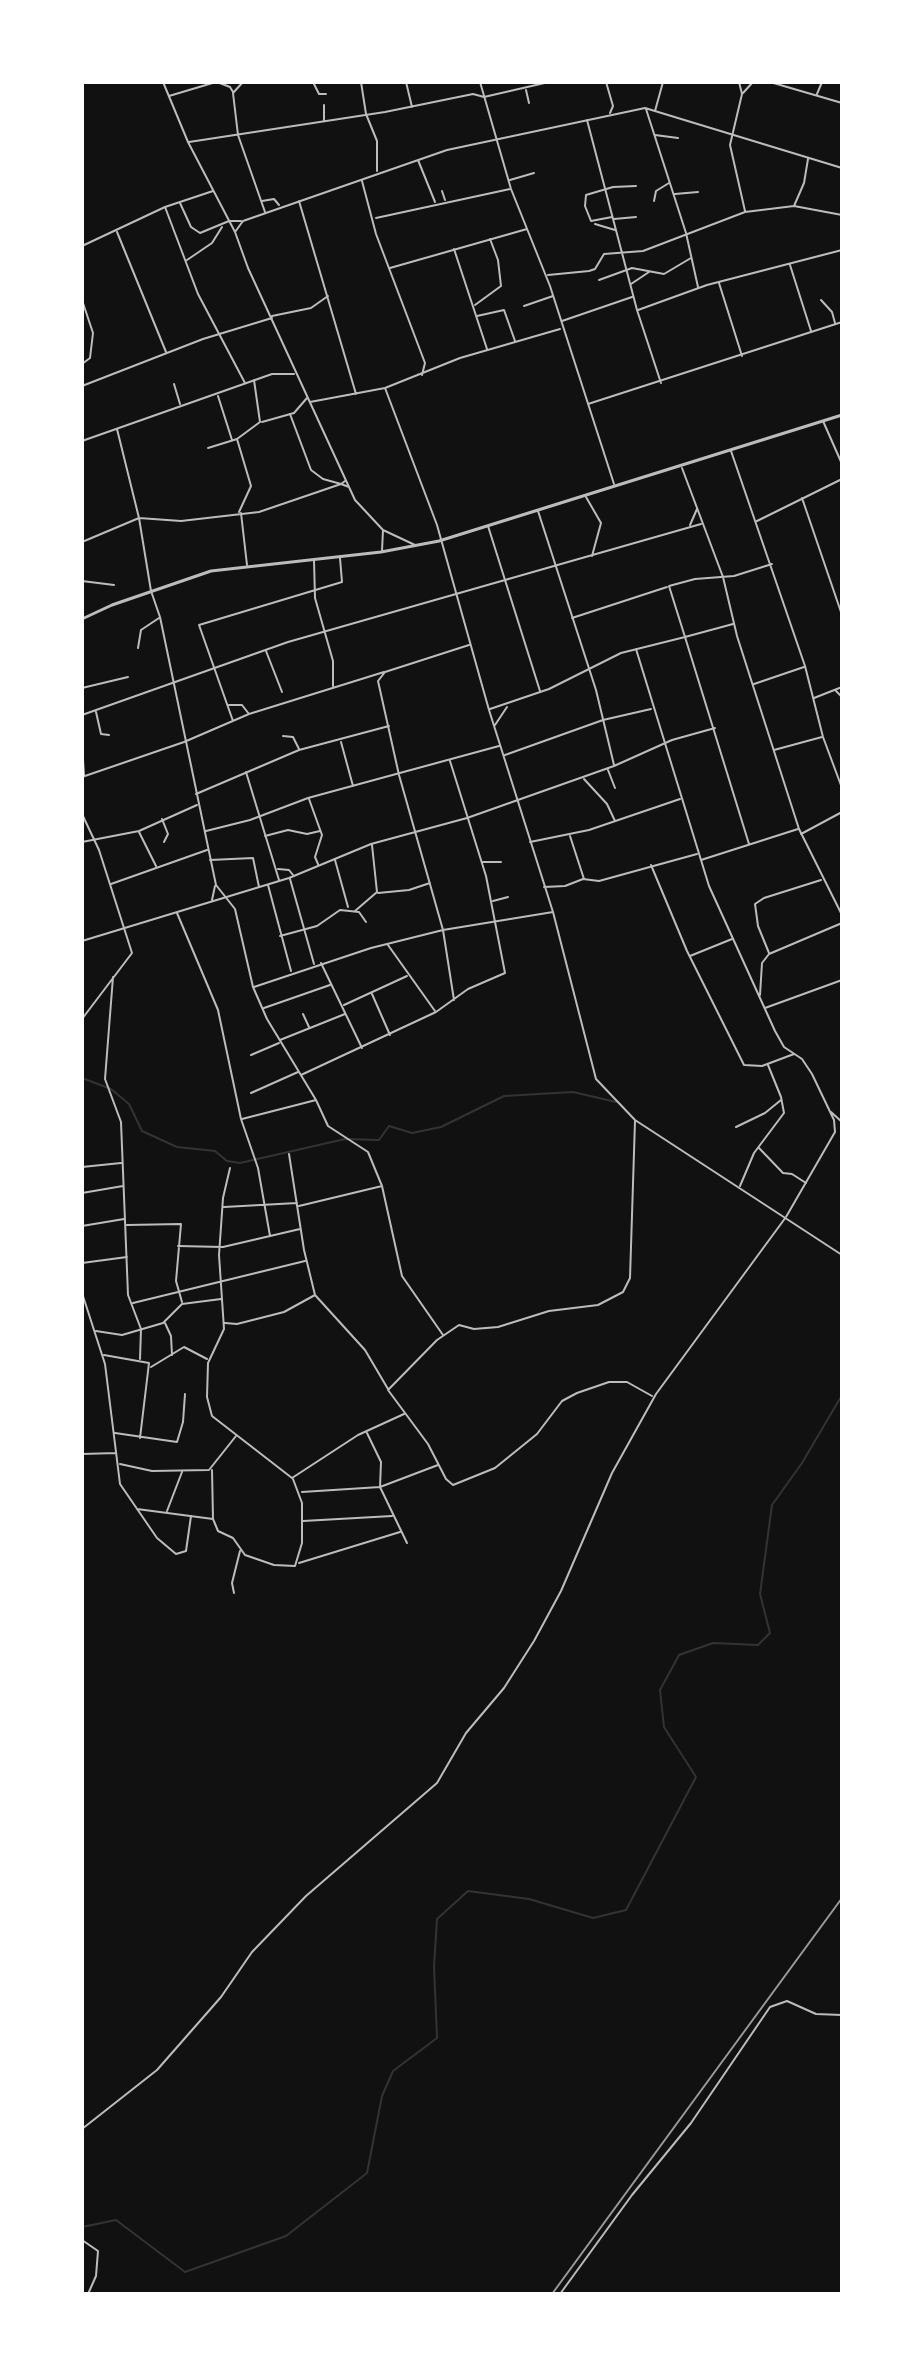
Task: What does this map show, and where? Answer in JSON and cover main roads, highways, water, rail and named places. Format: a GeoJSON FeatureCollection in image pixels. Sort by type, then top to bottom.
{"type":"FeatureCollection","features":[{"type":"Feature","properties":{"kind":"waterway"},"geometry":{"type":"LineString","coordinates":[[82,1078],[111,1089],[129,1104],[142,1131],[177,1147],[215,1151],[227,1161],[240,1163],[345,1139],[379,1140],[389,1126],[412,1133],[441,1127],[504,1096],[573,1092],[616,1102]]}},
{"type":"Feature","properties":{"kind":"waterway"},"geometry":{"type":"LineString","coordinates":[[82,2227],[116,2220],[185,2272],[286,2236],[367,2173],[382,2096],[393,2071],[437,2038],[434,1966],[437,1919],[468,1891],[529,1899],[593,1918],[626,1910],[696,1777],[664,1727],[660,1690],[679,1655],[713,1643],[758,1645],[770,1633],[760,1594],[772,1505],[802,1463],[842,1395]]}},
{"type":"Feature","properties":{"kind":"railway"},"geometry":{"type":"LineString","coordinates":[[552,2294],[842,1898]]}}]}
